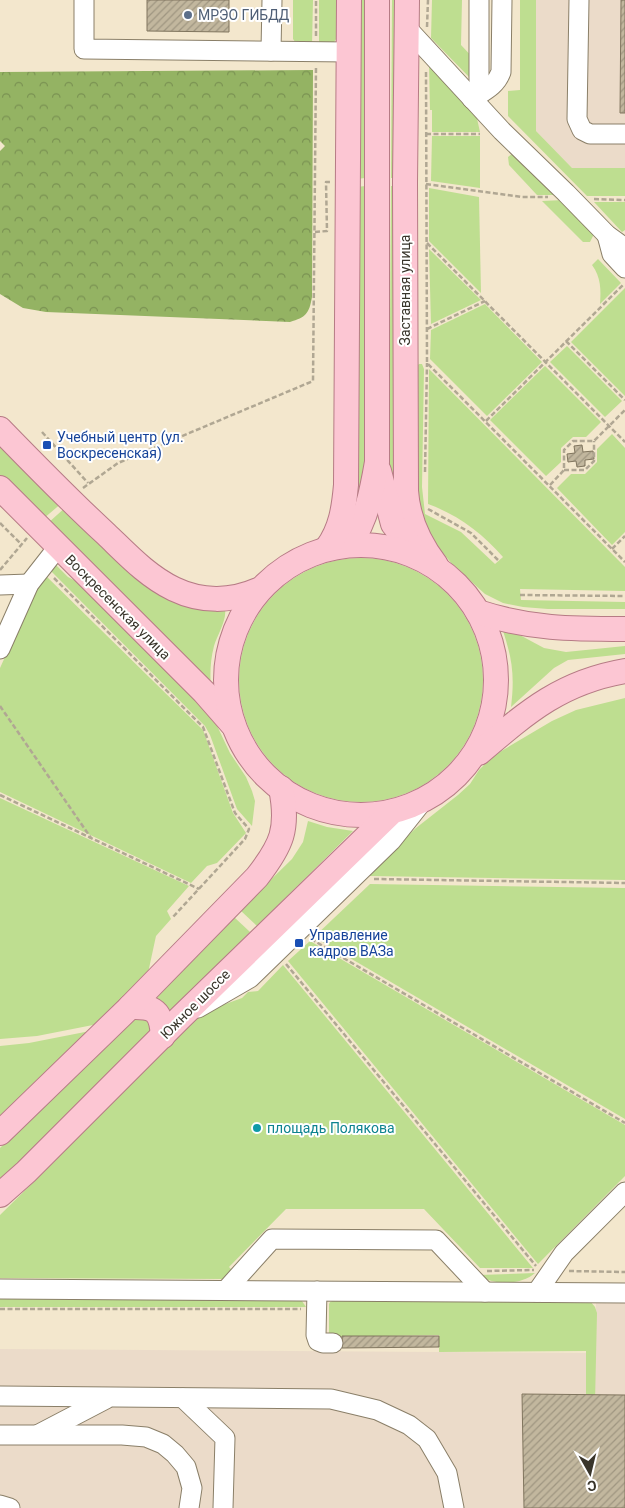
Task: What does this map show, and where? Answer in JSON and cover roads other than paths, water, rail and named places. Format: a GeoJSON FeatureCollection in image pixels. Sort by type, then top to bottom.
{"type":"FeatureCollection","features":[{"type":"Feature","properties":{"kind":"main road"},"geometry":{"type":"LineString","coordinates":[[327,548],[334,539],[340,524],[346,485],[349,0]]}},
{"type":"Feature","properties":{"kind":"main road","name":"Заставная улица"},"geometry":{"type":"LineString","coordinates":[[350,544],[360,529],[367,510],[377,462],[377,0]]}},
{"type":"Feature","properties":{"kind":"main road","name":"Заставная улица"},"geometry":{"type":"LineString","coordinates":[[407,0],[407,28],[425,60],[405,182],[406,491],[410,517],[416,534],[426,552],[440,570]]}},
{"type":"Feature","properties":{"kind":"main road"},"geometry":{"type":"LineString","coordinates":[[0,430],[69,500],[142,568],[175,590],[203,599],[246,596],[258,590],[292,563],[309,554],[327,548],[350,544],[376,544],[398,548],[419,557],[440,570],[469,599],[478,612],[493,650],[497,681],[496,700],[482,741],[468,762]]}},
{"type":"Feature","properties":{"kind":"main road","name":"Заставная улица"},"geometry":{"type":"LineString","coordinates":[[377,462],[393,524],[419,557]]}},
{"type":"Feature","properties":{"kind":"main road","name":"Воскресенская улица"},"geometry":{"type":"LineString","coordinates":[[0,488],[204,692],[235,727]]}},
{"type":"Feature","properties":{"kind":"main road"},"geometry":{"type":"LineString","coordinates":[[258,590],[239,620],[232,638],[228,659],[227,697],[235,727],[254,759],[281,788],[300,801],[318,809],[341,815],[361,817],[390,814],[406,810],[422,802],[439,790],[468,762],[526,713],[554,695],[583,681],[625,671]]}},
{"type":"Feature","properties":{"kind":"main road"},"geometry":{"type":"LineString","coordinates":[[478,612],[522,624],[546,628],[625,629]]}},
{"type":"Feature","properties":{"kind":"main road"},"geometry":{"type":"LineString","coordinates":[[0,1133],[130,1007],[257,877],[274,856],[280,841],[285,807],[281,788]]}},
{"type":"Feature","properties":{"kind":"main road","name":"Южное шоссе"},"geometry":{"type":"LineString","coordinates":[[0,1195],[26,1172],[180,1018],[390,814]]}},
{"type":"Feature","properties":{"kind":"main road"},"geometry":{"type":"LineString","coordinates":[[130,1007],[144,1006],[154,1009],[159,1015],[163,1036]]}},
{"type":"Feature","properties":{"kind":"street"},"geometry":{"type":"LineString","coordinates":[[84,0],[84,49],[348,52]]}},
{"type":"Feature","properties":{"kind":"street"},"geometry":{"type":"LineString","coordinates":[[271,51],[272,0]]}},
{"type":"Feature","properties":{"kind":"street"},"geometry":{"type":"LineString","coordinates":[[476,96],[479,0]]}},
{"type":"Feature","properties":{"kind":"street"},"geometry":{"type":"LineString","coordinates":[[476,96],[493,86],[502,72],[502,0]]}},
{"type":"Feature","properties":{"kind":"street"},"geometry":{"type":"LineString","coordinates":[[579,0],[577,119],[582,130],[590,134],[625,134]]}},
{"type":"Feature","properties":{"kind":"street"},"geometry":{"type":"LineString","coordinates":[[425,60],[476,96],[502,131],[606,235],[625,248]]}},
{"type":"Feature","properties":{"kind":"street"},"geometry":{"type":"LineString","coordinates":[[606,235],[612,254],[624,276]]}},
{"type":"Feature","properties":{"kind":"street"},"geometry":{"type":"LineString","coordinates":[[0,649],[29,584],[58,547]]}},
{"type":"Feature","properties":{"kind":"street"},"geometry":{"type":"LineString","coordinates":[[0,585],[29,584]]}},
{"type":"Feature","properties":{"kind":"street"},"geometry":{"type":"LineString","coordinates":[[180,1018],[250,978],[391,841],[422,802]]}},
{"type":"Feature","properties":{"kind":"street"},"geometry":{"type":"LineString","coordinates":[[0,1206],[26,1172]]}},
{"type":"Feature","properties":{"kind":"street"},"geometry":{"type":"LineString","coordinates":[[537,1292],[564,1253],[625,1192]]}},
{"type":"Feature","properties":{"kind":"street"},"geometry":{"type":"LineString","coordinates":[[226,1290],[272,1239],[436,1240],[485,1292]]}},
{"type":"Feature","properties":{"kind":"street"},"geometry":{"type":"LineString","coordinates":[[1,1288],[226,1290],[317,1300],[485,1292],[625,1293]]}},
{"type":"Feature","properties":{"kind":"street"},"geometry":{"type":"LineString","coordinates":[[317,1300],[316,1335],[318,1341],[333,1343]]}},
{"type":"Feature","properties":{"kind":"street"},"geometry":{"type":"LineString","coordinates":[[0,1396],[331,1399],[377,1410],[409,1425],[428,1439],[446,1473],[454,1508]]}},
{"type":"Feature","properties":{"kind":"street"},"geometry":{"type":"LineString","coordinates":[[36,1436],[109,1397]]}},
{"type":"Feature","properties":{"kind":"street"},"geometry":{"type":"LineString","coordinates":[[183,1398],[225,1438],[223,1508]]}},
{"type":"Feature","properties":{"kind":"street"},"geometry":{"type":"LineString","coordinates":[[0,1435],[122,1434],[146,1437],[163,1444],[186,1467],[192,1488],[189,1508]]}},
{"type":"Feature","properties":{"kind":"street"},"geometry":{"type":"LineString","coordinates":[[0,1505],[10,1508]]}},
{"type":"Feature","properties":{"kind":"place","name":"МРЭО ГИБДД"},"geometry":{"type":"Point","coordinates":[188,15]}},
{"type":"Feature","properties":{"kind":"place","name":"Учебный центр (ул. Воскресенская)"},"geometry":{"type":"Point","coordinates":[47,445]}},
{"type":"Feature","properties":{"kind":"place","name":"Управление кадров ВАЗа"},"geometry":{"type":"Point","coordinates":[299,943]}},
{"type":"Feature","properties":{"kind":"place","name":"площадь Полякова"},"geometry":{"type":"Point","coordinates":[257,1128]}}]}
